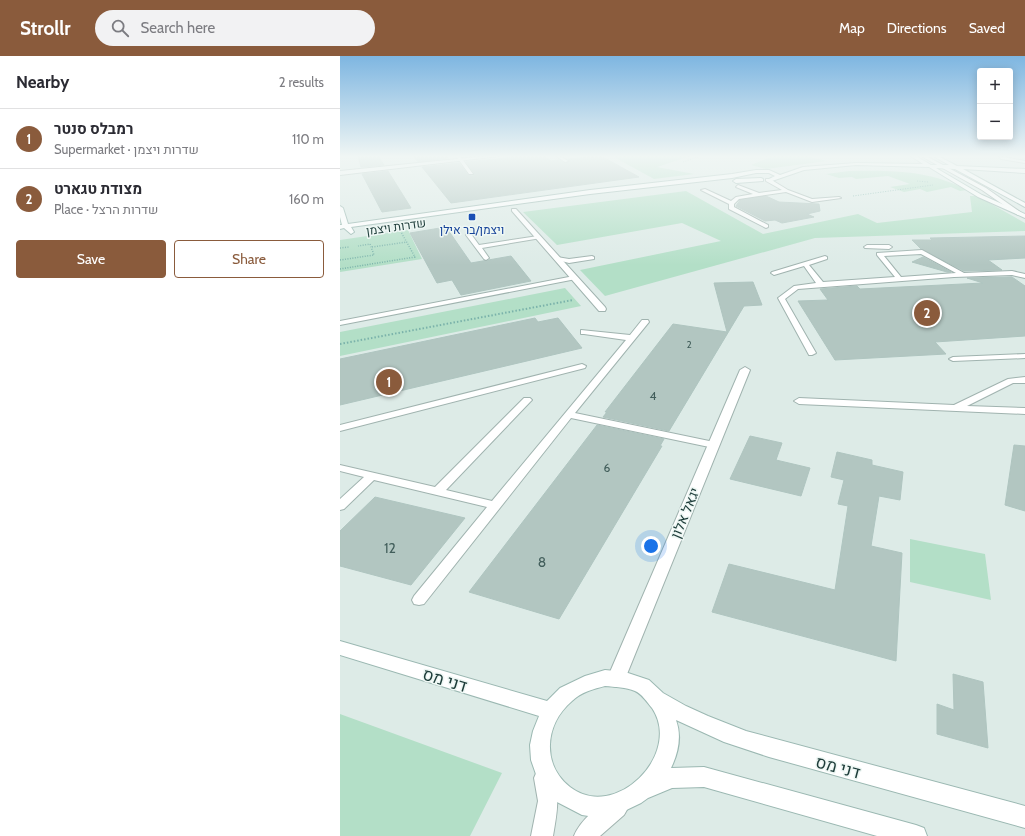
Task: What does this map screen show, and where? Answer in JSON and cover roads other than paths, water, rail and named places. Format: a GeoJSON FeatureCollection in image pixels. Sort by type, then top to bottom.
{"type":"FeatureCollection","features":[{"type":"Feature","properties":{"kind":"street","name":"שדרות ויצמן"},"geometry":{"type":"LineString","coordinates":[[359,232],[349,234],[343,226],[587,192]]}},
{"type":"Feature","properties":{"kind":"street"},"geometry":{"type":"LineString","coordinates":[[619,196],[646,192]]}},
{"type":"Feature","properties":{"kind":"street"},"geometry":{"type":"LineString","coordinates":[[976,192],[987,200],[1023,215]]}},
{"type":"Feature","properties":{"kind":"street"},"geometry":{"type":"LineString","coordinates":[[1004,192],[1023,202]]}},
{"type":"Feature","properties":{"kind":"street"},"geometry":{"type":"LineString","coordinates":[[340,208],[343,226]]}},
{"type":"Feature","properties":{"kind":"street"},"geometry":{"type":"LineString","coordinates":[[514,210],[602,309]]}},
{"type":"Feature","properties":{"kind":"street","name":"יגאל אלון"},"geometry":{"type":"LineString","coordinates":[[616,679],[745,370]]}},
{"type":"Feature","properties":{"kind":"street","name":"דני מס"},"geometry":{"type":"LineString","coordinates":[[340,648],[551,711]]}},
{"type":"Feature","properties":{"kind":"street"},"geometry":{"type":"LineString","coordinates":[[542,836],[548,801],[539,749],[543,726],[551,711],[565,694],[584,684],[605,678],[625,680],[643,686],[658,700],[667,719],[670,740],[664,763],[646,788]]}},
{"type":"Feature","properties":{"kind":"street","name":"דני מס"},"geometry":{"type":"LineString","coordinates":[[658,700],[680,714],[716,730],[762,746],[1025,817]]}},
{"type":"Feature","properties":{"kind":"street"},"geometry":{"type":"LineString","coordinates":[[543,771],[556,790],[576,802],[600,807],[624,802]]}},
{"type":"Feature","properties":{"kind":"street"},"geometry":{"type":"LineString","coordinates":[[585,836],[595,825],[624,802],[646,788],[672,778],[704,777],[916,836]]}},
{"type":"Feature","properties":{"kind":"lane"},"geometry":{"type":"LineString","coordinates":[[709,192],[732,203]]}},
{"type":"Feature","properties":{"kind":"lane"},"geometry":{"type":"LineString","coordinates":[[753,192],[759,195]]}},
{"type":"Feature","properties":{"kind":"lane"},"geometry":{"type":"LineString","coordinates":[[732,203],[738,198],[777,192]]}},
{"type":"Feature","properties":{"kind":"lane"},"geometry":{"type":"LineString","coordinates":[[790,192],[812,201],[839,198]]}},
{"type":"Feature","properties":{"kind":"lane"},"geometry":{"type":"LineString","coordinates":[[989,192],[1023,215]]}},
{"type":"Feature","properties":{"kind":"lane"},"geometry":{"type":"LineString","coordinates":[[994,192],[1023,202]]}},
{"type":"Feature","properties":{"kind":"lane"},"geometry":{"type":"LineString","coordinates":[[732,203],[732,208],[766,226]]}},
{"type":"Feature","properties":{"kind":"lane"},"geometry":{"type":"LineString","coordinates":[[469,235],[486,258]]}},
{"type":"Feature","properties":{"kind":"lane"},"geometry":{"type":"LineString","coordinates":[[478,247],[538,238]]}},
{"type":"Feature","properties":{"kind":"lane"},"geometry":{"type":"LineString","coordinates":[[867,247],[911,246],[953,270],[965,274]]}},
{"type":"Feature","properties":{"kind":"lane"},"geometry":{"type":"LineString","coordinates":[[900,278],[879,254],[922,252]]}},
{"type":"Feature","properties":{"kind":"lane"},"geometry":{"type":"LineString","coordinates":[[557,259],[569,261],[592,258],[571,264],[566,269]]}},
{"type":"Feature","properties":{"kind":"lane"},"geometry":{"type":"LineString","coordinates":[[774,273],[825,258]]}},
{"type":"Feature","properties":{"kind":"lane"},"geometry":{"type":"LineString","coordinates":[[805,264],[821,284]]}},
{"type":"Feature","properties":{"kind":"lane"},"geometry":{"type":"LineString","coordinates":[[812,353],[781,298],[796,287],[965,274],[1012,274],[1025,276]]}},
{"type":"Feature","properties":{"kind":"lane"},"geometry":{"type":"LineString","coordinates":[[340,323],[574,278]]}},
{"type":"Feature","properties":{"kind":"lane"},"geometry":{"type":"LineString","coordinates":[[419,600],[645,322]]}},
{"type":"Feature","properties":{"kind":"lane"},"geometry":{"type":"LineString","coordinates":[[584,332],[632,338]]}},
{"type":"Feature","properties":{"kind":"lane"},"geometry":{"type":"LineString","coordinates":[[953,359],[1025,356]]}},
{"type":"Feature","properties":{"kind":"lane"},"geometry":{"type":"LineString","coordinates":[[340,428],[582,366]]}},
{"type":"Feature","properties":{"kind":"lane"},"geometry":{"type":"LineString","coordinates":[[955,408],[1011,381],[1025,380]]}},
{"type":"Feature","properties":{"kind":"lane"},"geometry":{"type":"LineString","coordinates":[[438,492],[527,400]]}},
{"type":"Feature","properties":{"kind":"lane"},"geometry":{"type":"LineString","coordinates":[[799,401],[1025,411]]}},
{"type":"Feature","properties":{"kind":"lane"},"geometry":{"type":"LineString","coordinates":[[569,415],[714,445]]}},
{"type":"Feature","properties":{"kind":"lane"},"geometry":{"type":"LineString","coordinates":[[340,468],[495,505]]}},
{"type":"Feature","properties":{"kind":"lane"},"geometry":{"type":"LineString","coordinates":[[340,506],[372,476]]}},
{"type":"Feature","properties":{"kind":"place","name":"ויצמן/בר אילן"},"geometry":{"type":"Point","coordinates":[472,217]}},
{"type":"Feature","properties":{"kind":"place","name":"מצודת טגארט"},"geometry":{"type":"Point","coordinates":[927,313]}},
{"type":"Feature","properties":{"kind":"place","name":"רמבלס סנטר"},"geometry":{"type":"Point","coordinates":[389,382]}}]}
